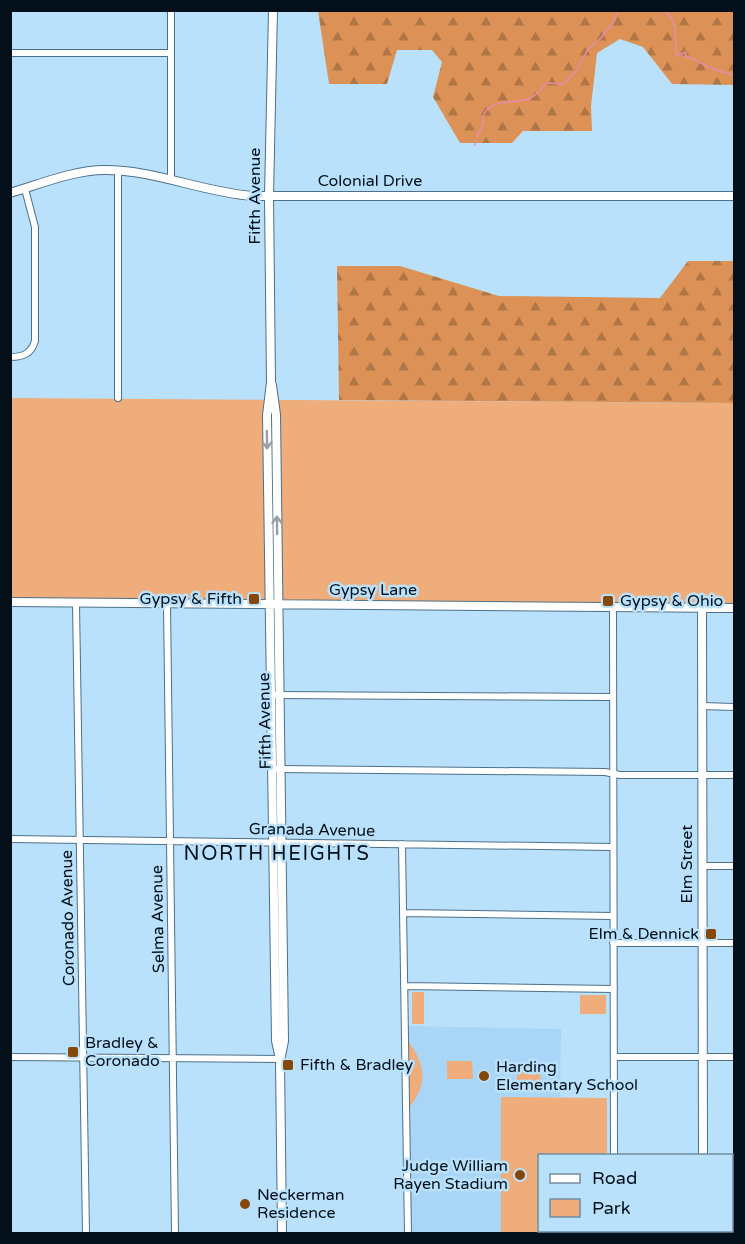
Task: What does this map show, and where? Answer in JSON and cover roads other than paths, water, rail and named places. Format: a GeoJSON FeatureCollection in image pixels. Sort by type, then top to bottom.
{"type":"FeatureCollection","features":[{"type":"Feature","properties":{"kind":"street"},"geometry":{"type":"LineString","coordinates":[[171,10],[171,180]]}},
{"type":"Feature","properties":{"kind":"street","name":"Fifth Avenue"},"geometry":{"type":"LineString","coordinates":[[273,10],[269,196],[271,382],[267,415],[276,695],[276,1041],[280,1059],[282,1233]]}},
{"type":"Feature","properties":{"kind":"street"},"geometry":{"type":"LineString","coordinates":[[10,53],[171,53]]}},
{"type":"Feature","properties":{"kind":"street","name":"Colonial Drive"},"geometry":{"type":"LineString","coordinates":[[10,194],[82,173],[104,170],[133,171],[232,193],[269,196],[735,196]]}},
{"type":"Feature","properties":{"kind":"street"},"geometry":{"type":"LineString","coordinates":[[118,171],[118,398]]}},
{"type":"Feature","properties":{"kind":"street"},"geometry":{"type":"LineString","coordinates":[[10,357],[18,357],[27,353],[33,345],[35,336],[35,227],[25,189]]}},
{"type":"Feature","properties":{"kind":"street","name":"Gypsy Lane"},"geometry":{"type":"LineString","coordinates":[[10,602],[735,608]]}},
{"type":"Feature","properties":{"kind":"street","name":"Coronado Avenue"},"geometry":{"type":"LineString","coordinates":[[76,603],[86,1233]]}},
{"type":"Feature","properties":{"kind":"street","name":"Selma Avenue"},"geometry":{"type":"LineString","coordinates":[[167,604],[175,1233]]}},
{"type":"Feature","properties":{"kind":"street"},"geometry":{"type":"LineString","coordinates":[[612,607],[614,1154]]}},
{"type":"Feature","properties":{"kind":"street","name":"Elm Street"},"geometry":{"type":"LineString","coordinates":[[702,608],[703,1154]]}},
{"type":"Feature","properties":{"kind":"street"},"geometry":{"type":"LineString","coordinates":[[276,695],[613,697]]}},
{"type":"Feature","properties":{"kind":"street"},"geometry":{"type":"LineString","coordinates":[[702,706],[735,707]]}},
{"type":"Feature","properties":{"kind":"street"},"geometry":{"type":"LineString","coordinates":[[276,770],[735,775]]}},
{"type":"Feature","properties":{"kind":"street","name":"Granada Avenue"},"geometry":{"type":"LineString","coordinates":[[10,839],[613,847]]}},
{"type":"Feature","properties":{"kind":"street"},"geometry":{"type":"LineString","coordinates":[[402,844],[408,1233]]}},
{"type":"Feature","properties":{"kind":"street"},"geometry":{"type":"LineString","coordinates":[[702,866],[735,866]]}},
{"type":"Feature","properties":{"kind":"street"},"geometry":{"type":"LineString","coordinates":[[403,913],[613,916]]}},
{"type":"Feature","properties":{"kind":"street"},"geometry":{"type":"LineString","coordinates":[[613,943],[735,943]]}},
{"type":"Feature","properties":{"kind":"street"},"geometry":{"type":"LineString","coordinates":[[405,986],[614,989]]}},
{"type":"Feature","properties":{"kind":"street"},"geometry":{"type":"LineString","coordinates":[[10,1057],[280,1059]]}},
{"type":"Feature","properties":{"kind":"street"},"geometry":{"type":"LineString","coordinates":[[614,1057],[735,1057]]}},
{"type":"Feature","properties":{"kind":"waterway"},"geometry":{"type":"LineString","coordinates":[[475,145],[483,123],[483,115],[488,109],[498,104],[529,99],[547,83],[563,84],[577,70],[588,49],[613,23],[618,10]]}},
{"type":"Feature","properties":{"kind":"waterway"},"geometry":{"type":"LineString","coordinates":[[662,10],[672,18],[674,24],[677,56],[686,52],[686,57],[715,70],[734,75]]}},
{"type":"Feature","properties":{"kind":"place","name":"Gypsy & Fifth"},"geometry":{"type":"Point","coordinates":[254,599]}},
{"type":"Feature","properties":{"kind":"place","name":"Gypsy & Ohio"},"geometry":{"type":"Point","coordinates":[608,601]}},
{"type":"Feature","properties":{"kind":"place","name":"Elm & Dennick"},"geometry":{"type":"Point","coordinates":[711,934]}},
{"type":"Feature","properties":{"kind":"place","name":"Bradley & Coronado"},"geometry":{"type":"Point","coordinates":[73,1052]}},
{"type":"Feature","properties":{"kind":"place","name":"Fifth & Bradley"},"geometry":{"type":"Point","coordinates":[288,1065]}},
{"type":"Feature","properties":{"kind":"place","name":"Harding Elementary School"},"geometry":{"type":"Point","coordinates":[484,1076]}},
{"type":"Feature","properties":{"kind":"place","name":"Judge William Rayen Stadium"},"geometry":{"type":"Point","coordinates":[520,1175]}},
{"type":"Feature","properties":{"kind":"place","name":"Neckerman Residence"},"geometry":{"type":"Point","coordinates":[245,1204]}},
{"type":"Feature","properties":{"kind":"district","name":"NORTH HEIGHTS"},"geometry":{"type":"Point","coordinates":[277,854]}}]}
